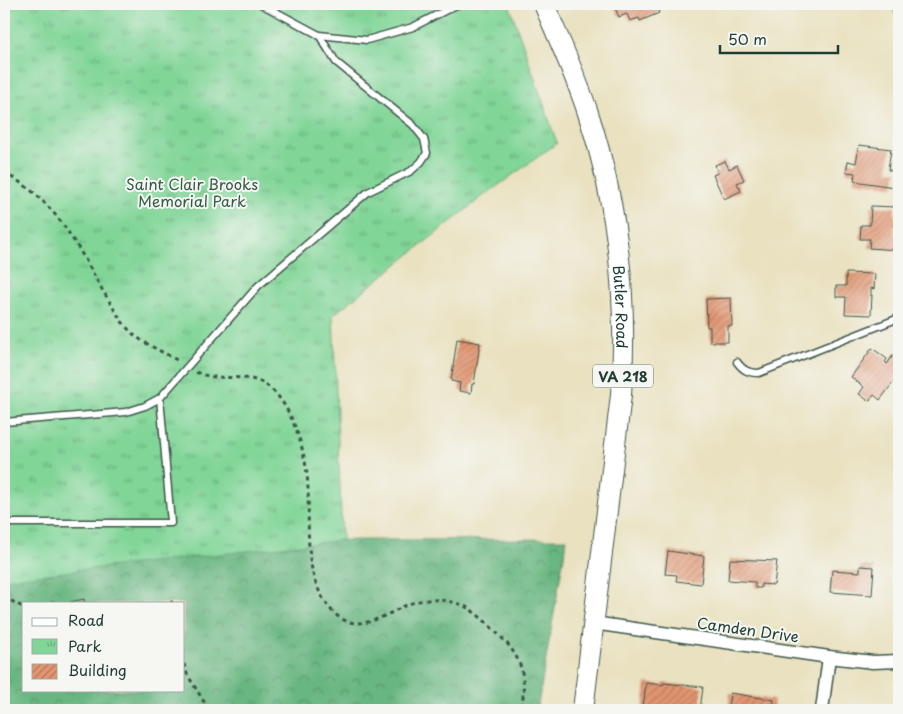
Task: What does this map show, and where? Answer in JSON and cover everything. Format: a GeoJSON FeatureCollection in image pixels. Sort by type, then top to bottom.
{"type":"FeatureCollection","features":[{"type":"Feature","properties":{"kind":"main road","name":"Butler Road"},"geometry":{"type":"LineString","coordinates":[[544,4],[588,112],[603,166],[614,218],[624,312],[624,362],[621,395],[582,710]]}},
{"type":"Feature","properties":{"kind":"street","name":"Camden Drive"},"geometry":{"type":"LineString","coordinates":[[593,623],[829,657],[873,662],[899,661]]}},
{"type":"Feature","properties":{"kind":"street"},"geometry":{"type":"LineString","coordinates":[[822,710],[829,657]]}},
{"type":"Feature","properties":{"kind":"lane"},"geometry":{"type":"LineString","coordinates":[[261,4],[319,35],[367,40],[413,27],[458,4]]}},
{"type":"Feature","properties":{"kind":"lane"},"geometry":{"type":"LineString","coordinates":[[4,422],[126,412],[145,406],[160,398],[258,286],[368,192],[411,170],[421,162],[427,153],[424,139],[413,125],[336,62],[319,35]]}},
{"type":"Feature","properties":{"kind":"lane"},"geometry":{"type":"LineString","coordinates":[[737,362],[742,369],[750,373],[759,373],[899,318]]}},
{"type":"Feature","properties":{"kind":"lane"},"geometry":{"type":"LineString","coordinates":[[4,523],[171,523],[160,398]]}},
{"type":"Feature","properties":{"kind":"path"},"geometry":{"type":"LineString","coordinates":[[4,173],[32,191],[50,207],[64,225],[123,323],[132,333],[198,373],[212,376],[247,377],[259,380],[271,388],[283,400],[295,429],[306,467],[311,569],[323,598],[330,609],[341,619],[354,623],[366,623],[388,615],[410,603],[430,600],[449,602],[467,608],[490,626],[507,643],[520,662],[525,690],[522,710]]}},
{"type":"Feature","properties":{"kind":"path"},"geometry":{"type":"LineString","coordinates":[[4,597],[22,606]]}},
{"type":"Feature","properties":{"kind":"path"},"geometry":{"type":"LineString","coordinates":[[185,667],[187,674],[209,710]]}},
{"type":"Feature","properties":{"kind":"green space","name":"Saint Clair Brooks Memorial Park"},"geometry":{"type":"Polygon","coordinates":[[[4,4],[509,4],[557,143],[482,197],[333,315],[342,540],[4,579],[4,4]]]}},
{"type":"Feature","properties":{"kind":"green space"},"geometry":{"type":"Polygon","coordinates":[[[567,539],[537,710],[4,710],[4,547],[206,541],[567,539]]]}},
{"type":"Feature","properties":{"kind":"building"},"geometry":{"type":"Polygon","coordinates":[[[613,4],[668,4],[669,6],[658,10],[659,13],[640,21],[639,18],[630,21],[627,14],[619,17],[613,4]]]}},
{"type":"Feature","properties":{"kind":"building"},"geometry":{"type":"Polygon","coordinates":[[[893,4],[899,4],[899,21],[896,14],[894,14],[893,4]]]}},
{"type":"Feature","properties":{"kind":"building"},"geometry":{"type":"Polygon","coordinates":[[[859,145],[891,149],[888,170],[897,171],[894,187],[854,181],[855,173],[846,172],[848,161],[856,163],[859,145]]]}},
{"type":"Feature","properties":{"kind":"building"},"geometry":{"type":"Polygon","coordinates":[[[725,161],[729,169],[737,165],[744,180],[737,183],[741,191],[724,199],[713,175],[718,173],[715,165],[725,161]]]}},
{"type":"Feature","properties":{"kind":"building"},"geometry":{"type":"Polygon","coordinates":[[[871,206],[895,207],[895,218],[899,218],[898,224],[895,224],[894,234],[897,235],[897,250],[869,248],[870,239],[860,239],[861,225],[870,225],[871,206]]]}},
{"type":"Feature","properties":{"kind":"building"},"geometry":{"type":"Polygon","coordinates":[[[846,273],[875,274],[874,289],[871,288],[871,315],[845,314],[846,297],[836,297],[836,286],[846,286],[846,273]]]}},
{"type":"Feature","properties":{"kind":"building"},"geometry":{"type":"Polygon","coordinates":[[[731,298],[732,326],[728,326],[728,342],[710,342],[710,327],[707,327],[706,299],[731,298]]]}},
{"type":"Feature","properties":{"kind":"building"},"geometry":{"type":"Polygon","coordinates":[[[457,339],[480,343],[471,393],[459,391],[460,383],[451,381],[457,339]]]}},
{"type":"Feature","properties":{"kind":"building"},"geometry":{"type":"Polygon","coordinates":[[[872,348],[887,359],[885,362],[887,364],[894,354],[899,358],[899,375],[880,400],[874,395],[869,401],[859,394],[864,387],[851,377],[872,348]]]}},
{"type":"Feature","properties":{"kind":"building"},"geometry":{"type":"Polygon","coordinates":[[[668,551],[704,556],[701,584],[676,581],[677,575],[665,574],[668,551]]]}},
{"type":"Feature","properties":{"kind":"building"},"geometry":{"type":"Polygon","coordinates":[[[730,559],[777,561],[774,585],[761,584],[761,588],[755,588],[755,582],[728,580],[730,559]]]}},
{"type":"Feature","properties":{"kind":"building"},"geometry":{"type":"Polygon","coordinates":[[[860,566],[874,567],[872,595],[830,592],[832,570],[860,572],[860,566]]]}},
{"type":"Feature","properties":{"kind":"building"},"geometry":{"type":"Polygon","coordinates":[[[84,599],[85,602],[70,602],[84,599]]]}},
{"type":"Feature","properties":{"kind":"building"},"geometry":{"type":"Polygon","coordinates":[[[646,683],[703,687],[700,710],[687,708],[687,710],[662,710],[643,708],[646,683]]]}},
{"type":"Feature","properties":{"kind":"building"},"geometry":{"type":"Polygon","coordinates":[[[730,693],[774,700],[773,710],[728,710],[730,693]]]}},
{"type":"Feature","properties":{"kind":"building"},"geometry":{"type":"Polygon","coordinates":[[[880,707],[899,709],[899,710],[880,710],[880,707]]]}}]}
